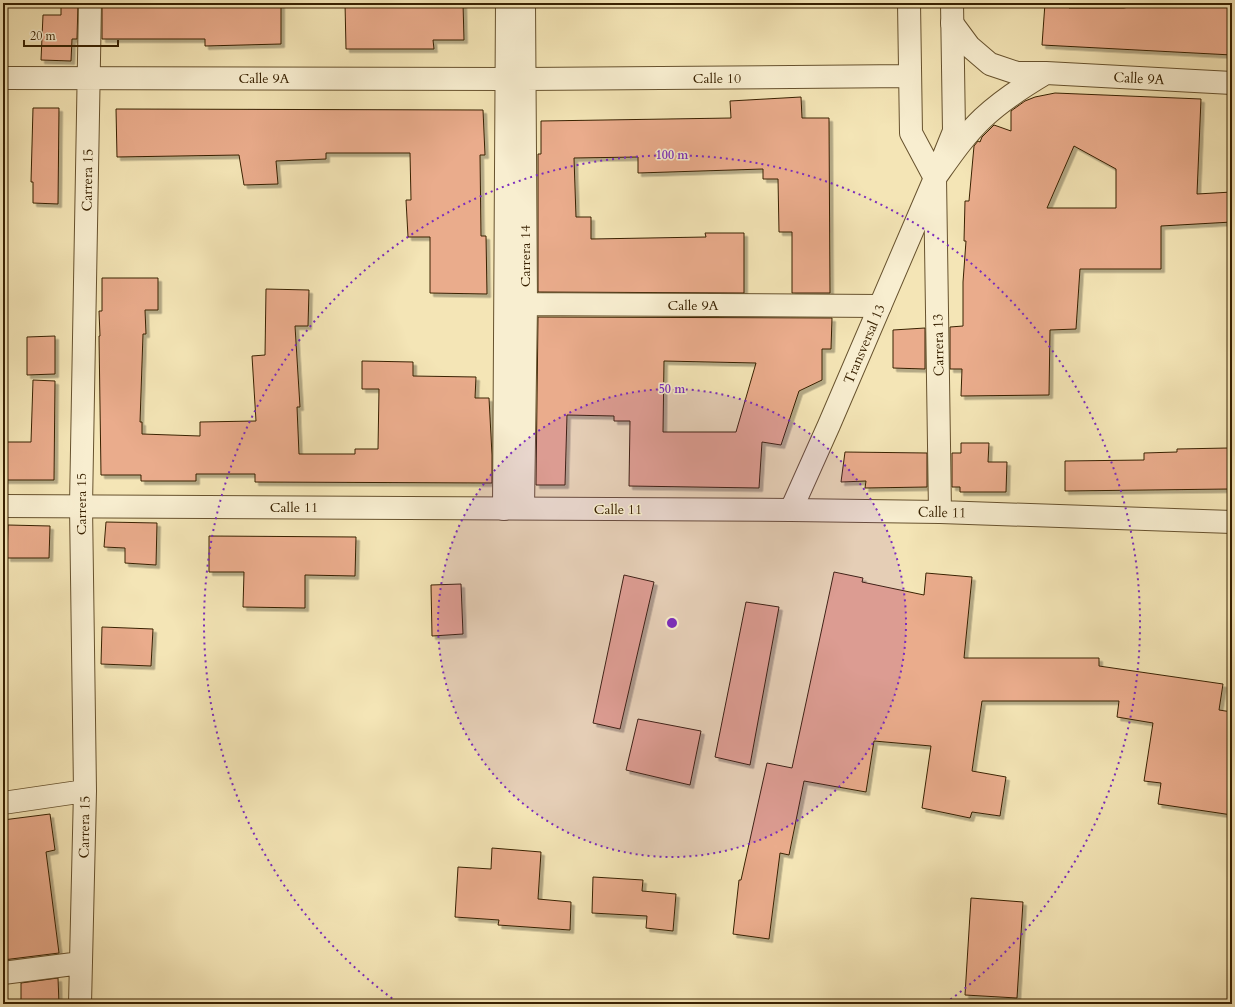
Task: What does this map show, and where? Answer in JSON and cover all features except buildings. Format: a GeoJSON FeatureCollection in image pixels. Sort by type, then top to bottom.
{"type":"FeatureCollection","features":[{"type":"Feature","properties":{"kind":"street","name":"Carrera 15"},"geometry":{"type":"LineString","coordinates":[[80,1004],[85,791],[81,506],[90,78],[90,3]]}},
{"type":"Feature","properties":{"kind":"street"},"geometry":{"type":"LineString","coordinates":[[507,3],[516,79]]}},
{"type":"Feature","properties":{"kind":"street","name":"Carrera 14"},"geometry":{"type":"LineString","coordinates":[[514,508],[516,79],[524,3]]}},
{"type":"Feature","properties":{"kind":"street","name":"Carrera 13"},"geometry":{"type":"LineString","coordinates":[[909,3],[910,133],[935,178]]}},
{"type":"Feature","properties":{"kind":"street","name":"Calle 9A"},"geometry":{"type":"LineString","coordinates":[[952,13],[969,46],[990,64],[1017,73],[1046,73],[1232,82]]}},
{"type":"Feature","properties":{"kind":"street","name":"Carrera 13"},"geometry":{"type":"LineString","coordinates":[[940,512],[935,178],[954,131],[952,13]]}},
{"type":"Feature","properties":{"kind":"street"},"geometry":{"type":"LineString","coordinates":[[935,178],[957,146],[983,118],[1013,94],[1046,73]]}},
{"type":"Feature","properties":{"kind":"street","name":"Calle 10"},"geometry":{"type":"LineString","coordinates":[[516,79],[910,76]]}},
{"type":"Feature","properties":{"kind":"street","name":"Calle 9A"},"geometry":{"type":"LineString","coordinates":[[3,78],[516,79]]}},
{"type":"Feature","properties":{"kind":"street","name":"Transversal 13"},"geometry":{"type":"LineString","coordinates":[[791,510],[935,178]]}},
{"type":"Feature","properties":{"kind":"street","name":"Calle 9A"},"geometry":{"type":"LineString","coordinates":[[516,304],[880,306]]}},
{"type":"Feature","properties":{"kind":"street","name":"Calle 11"},"geometry":{"type":"LineString","coordinates":[[3,506],[791,510],[940,512],[1232,522]]}},
{"type":"Feature","properties":{"kind":"street"},"geometry":{"type":"LineString","coordinates":[[3,803],[85,791]]}},
{"type":"Feature","properties":{"kind":"street"},"geometry":{"type":"LineString","coordinates":[[3,973],[80,963]]}}]}
